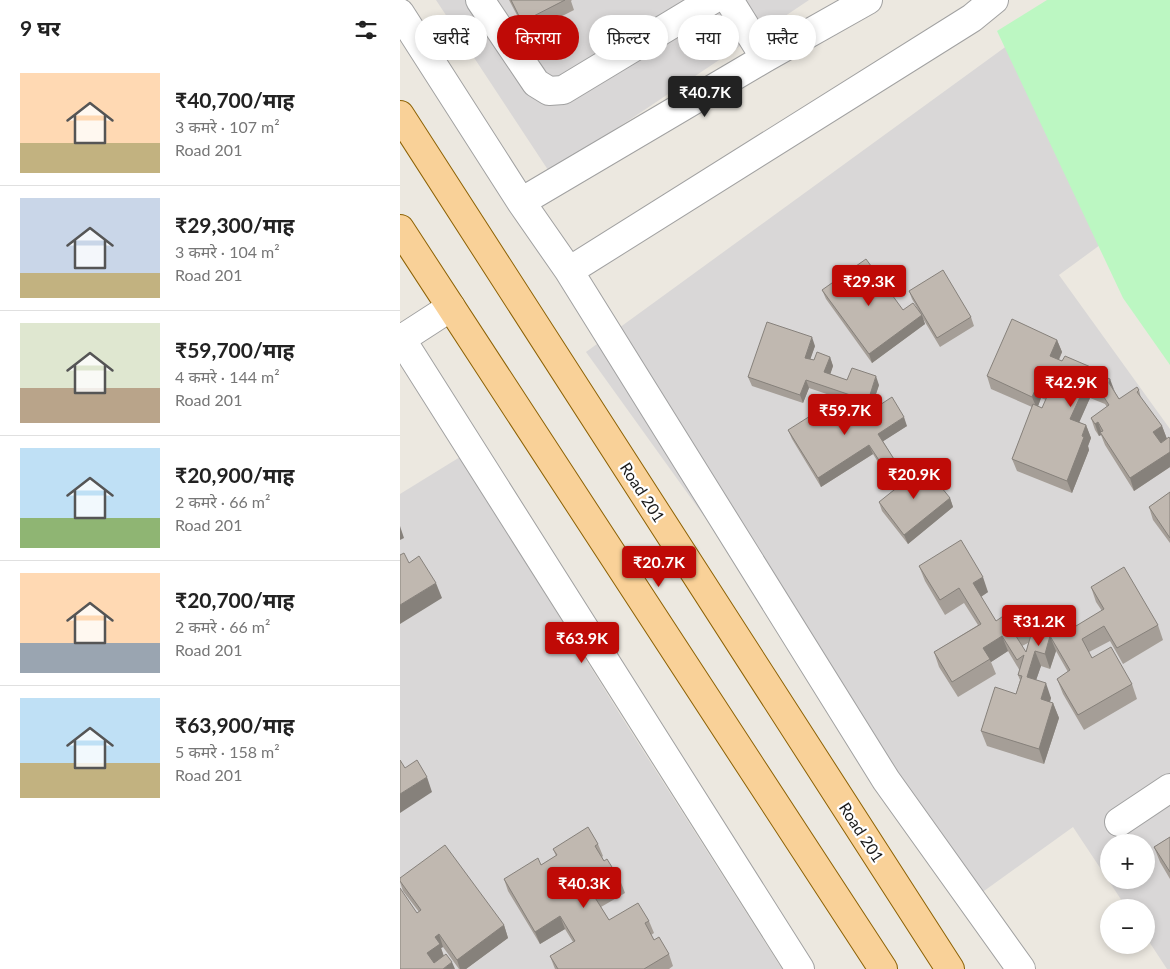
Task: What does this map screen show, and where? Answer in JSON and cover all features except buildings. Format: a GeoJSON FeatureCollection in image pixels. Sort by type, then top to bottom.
{"type":"FeatureCollection","features":[{"type":"Feature","properties":{"kind":"main road","name":"Road 201"},"geometry":{"type":"LineString","coordinates":[[400,115],[950,969]]}},
{"type":"Feature","properties":{"kind":"main road"},"geometry":{"type":"LineString","coordinates":[[400,229],[876,966]]}},
{"type":"Feature","properties":{"kind":"street"},"geometry":{"type":"LineString","coordinates":[[480,0],[536,83],[549,91],[563,90],[712,0]]}},
{"type":"Feature","properties":{"kind":"street"},"geometry":{"type":"LineString","coordinates":[[729,0],[749,32]]}},
{"type":"Feature","properties":{"kind":"street"},"geometry":{"type":"LineString","coordinates":[[816,29],[868,0]]}},
{"type":"Feature","properties":{"kind":"street"},"geometry":{"type":"LineString","coordinates":[[569,272],[964,24],[994,0]]}},
{"type":"Feature","properties":{"kind":"street"},"geometry":{"type":"LineString","coordinates":[[400,13],[521,202],[569,272],[886,780],[1021,969]]}},
{"type":"Feature","properties":{"kind":"street"},"geometry":{"type":"LineString","coordinates":[[521,202],[762,60]]}},
{"type":"Feature","properties":{"kind":"street"},"geometry":{"type":"LineString","coordinates":[[451,307],[400,339],[800,969]]}},
{"type":"Feature","properties":{"kind":"street"},"geometry":{"type":"LineString","coordinates":[[1119,822],[1170,788]]}},
{"type":"Feature","properties":{"kind":"shaded area"},"geometry":{"type":"Polygon","coordinates":[[[436,0],[809,0],[787,15],[749,15],[749,40],[739,47],[739,15],[678,15],[678,60],[719,60],[550,173],[476,60],[487,60],[487,15],[446,15],[436,0]]]}},
{"type":"Feature","properties":{"kind":"shaded area"},"geometry":{"type":"Polygon","coordinates":[[[1041,21],[1167,196],[1059,275],[1170,429],[1170,969],[1167,969],[1155,951],[1155,899],[1121,899],[1114,889],[1155,889],[1155,834],[1100,834],[1100,868],[1073,827],[977,896],[586,352],[1041,21]]]}},
{"type":"Feature","properties":{"kind":"shaded area"},"geometry":{"type":"Polygon","coordinates":[[[460,457],[621,716],[782,969],[400,969],[400,494],[460,457]]]}},
{"type":"Feature","properties":{"kind":"green space"},"geometry":{"type":"Polygon","coordinates":[[[1047,0],[1170,0],[1170,365],[1123,298],[997,31],[1047,0]]]}}]}
